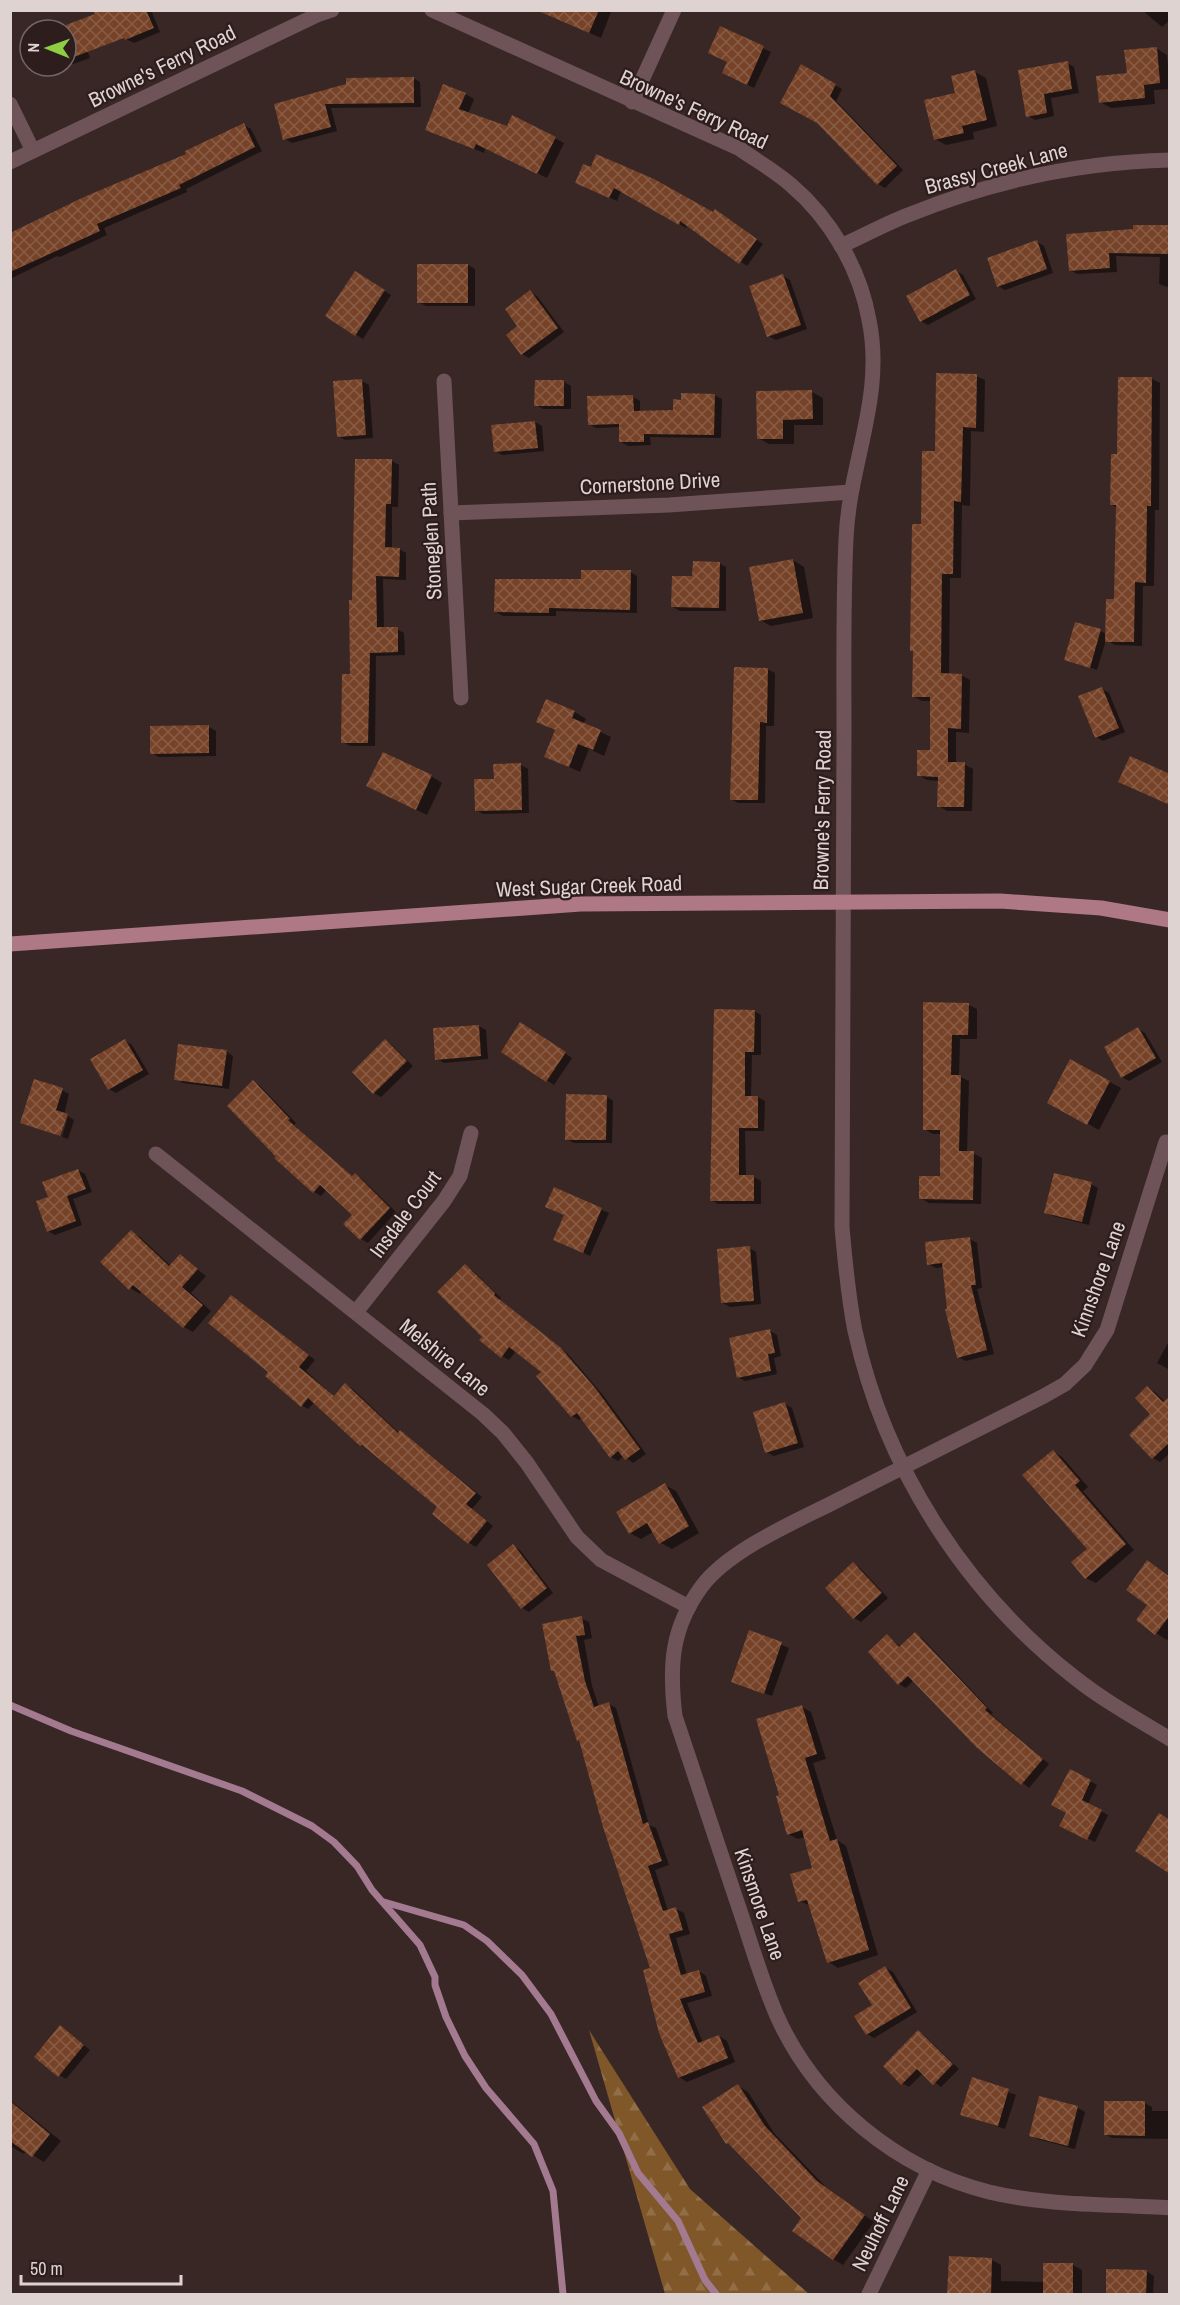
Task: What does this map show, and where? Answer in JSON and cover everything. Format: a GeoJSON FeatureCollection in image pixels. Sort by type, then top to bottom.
{"type":"FeatureCollection","features":[{"type":"Feature","properties":{"kind":"main road","name":"West Sugar Creek Road"},"geometry":{"type":"LineString","coordinates":[[10,944],[581,904],[842,900],[1038,902],[1101,908],[1170,921]]}},
{"type":"Feature","properties":{"kind":"street","name":"Browne's Ferry Road"},"geometry":{"type":"LineString","coordinates":[[10,162],[317,15],[332,10]]}},
{"type":"Feature","properties":{"kind":"street","name":"Browne's Ferry Road"},"geometry":{"type":"LineString","coordinates":[[432,10],[740,149],[776,172],[807,200],[841,246],[861,287],[870,322],[874,362],[868,421],[856,461],[850,492],[846,536],[842,900],[842,1227],[846,1279],[855,1331],[869,1381],[890,1440],[929,1514],[958,1558],[991,1599],[1035,1644],[1075,1678],[1117,1708],[1170,1738]]}},
{"type":"Feature","properties":{"kind":"street"},"geometry":{"type":"LineString","coordinates":[[632,102],[674,10]]}},
{"type":"Feature","properties":{"kind":"street"},"geometry":{"type":"LineString","coordinates":[[10,104],[33,151]]}},
{"type":"Feature","properties":{"kind":"street","name":"Brassy Creek Lane"},"geometry":{"type":"LineString","coordinates":[[841,246],[907,216],[971,192],[1037,174],[1122,161],[1170,160]]}},
{"type":"Feature","properties":{"kind":"street","name":"Stoneglen Path"},"geometry":{"type":"LineString","coordinates":[[444,381],[461,698]]}},
{"type":"Feature","properties":{"kind":"street","name":"Cornerstone Drive"},"geometry":{"type":"LineString","coordinates":[[451,513],[669,505],[850,492]]}},
{"type":"Feature","properties":{"kind":"street","name":"Insdale Court"},"geometry":{"type":"LineString","coordinates":[[356,1312],[444,1201],[459,1176],[471,1133]]}},
{"type":"Feature","properties":{"kind":"street","name":"Kinnshore Lane"},"geometry":{"type":"LineString","coordinates":[[903,1467],[1044,1396],[1065,1384],[1085,1365],[1107,1330],[1166,1142]]}},
{"type":"Feature","properties":{"kind":"street","name":"Melshire Lane"},"geometry":{"type":"LineString","coordinates":[[156,1154],[483,1414],[503,1433],[527,1463],[577,1537],[601,1560],[689,1607]]}},
{"type":"Feature","properties":{"kind":"street","name":"Kinsmore Lane"},"geometry":{"type":"LineString","coordinates":[[903,1467],[733,1557],[703,1586],[689,1607],[679,1627],[673,1651],[671,1684],[675,1716],[778,2017],[788,2038],[814,2078],[835,2102],[885,2145],[929,2170],[966,2185],[1035,2200],[1170,2208]]}},
{"type":"Feature","properties":{"kind":"street","name":"Neuhoff Lane"},"geometry":{"type":"LineString","coordinates":[[869,2295],[929,2170]]}},
{"type":"Feature","properties":{"kind":"green space"},"geometry":{"type":"Polygon","coordinates":[[[589,2030],[690,2189],[809,2294],[665,2294],[589,2030]]]}},
{"type":"Feature","properties":{"kind":"building"},"geometry":{"type":"Polygon","coordinates":[[[93,10],[146,10],[154,28],[78,55],[78,20],[95,14],[93,10]]]}},
{"type":"Feature","properties":{"kind":"building"},"geometry":{"type":"Polygon","coordinates":[[[536,10],[599,10],[589,33],[536,10]]]}},
{"type":"Feature","properties":{"kind":"building"},"geometry":{"type":"Polygon","coordinates":[[[720,26],[764,46],[747,85],[722,73],[727,62],[708,53],[720,26]]]}},
{"type":"Feature","properties":{"kind":"building"},"geometry":{"type":"Polygon","coordinates":[[[1157,47],[1160,83],[1144,85],[1145,98],[1099,103],[1096,76],[1127,73],[1124,50],[1157,47]]]}},
{"type":"Feature","properties":{"kind":"building"},"geometry":{"type":"Polygon","coordinates":[[[1068,61],[1072,89],[1044,94],[1047,113],[1026,117],[1018,70],[1068,61]]]}},
{"type":"Feature","properties":{"kind":"building"},"geometry":{"type":"Polygon","coordinates":[[[801,64],[836,84],[830,96],[897,166],[877,185],[817,123],[780,103],[801,64]]]}},
{"type":"Feature","properties":{"kind":"building"},"geometry":{"type":"Polygon","coordinates":[[[975,70],[987,120],[962,126],[964,133],[934,140],[924,100],[955,93],[951,76],[975,70]]]}},
{"type":"Feature","properties":{"kind":"building"},"geometry":{"type":"Polygon","coordinates":[[[414,77],[414,103],[325,104],[331,127],[283,140],[274,104],[346,84],[346,78],[414,77]]]}},
{"type":"Feature","properties":{"kind":"building"},"geometry":{"type":"Polygon","coordinates":[[[443,84],[466,93],[459,109],[507,126],[512,115],[556,137],[537,174],[476,144],[474,149],[425,130],[443,84]]]}},
{"type":"Feature","properties":{"kind":"building"},"geometry":{"type":"Polygon","coordinates":[[[244,123],[255,147],[179,185],[181,188],[97,224],[100,231],[10,272],[10,233],[84,197],[186,154],[185,151],[244,123]]]}},
{"type":"Feature","properties":{"kind":"building"},"geometry":{"type":"Polygon","coordinates":[[[596,154],[654,179],[713,212],[715,209],[757,239],[739,264],[680,221],[679,225],[614,188],[609,198],[575,183],[583,164],[591,167],[596,154]]]}},
{"type":"Feature","properties":{"kind":"building"},"geometry":{"type":"Polygon","coordinates":[[[1133,225],[1170,225],[1170,254],[1109,253],[1110,268],[1069,271],[1066,234],[1133,229],[1133,225]]]}},
{"type":"Feature","properties":{"kind":"building"},"geometry":{"type":"Polygon","coordinates":[[[1037,240],[1047,269],[997,287],[987,258],[1037,240]]]}},
{"type":"Feature","properties":{"kind":"building"},"geometry":{"type":"Polygon","coordinates":[[[417,264],[468,264],[468,303],[417,303],[417,264]]]}},
{"type":"Feature","properties":{"kind":"building"},"geometry":{"type":"Polygon","coordinates":[[[956,269],[970,295],[920,322],[906,296],[956,269]]]}},
{"type":"Feature","properties":{"kind":"building"},"geometry":{"type":"Polygon","coordinates":[[[355,271],[385,290],[355,336],[325,316],[355,271]]]}},
{"type":"Feature","properties":{"kind":"building"},"geometry":{"type":"Polygon","coordinates":[[[783,274],[801,325],[767,337],[749,286],[783,274]]]}},
{"type":"Feature","properties":{"kind":"building"},"geometry":{"type":"Polygon","coordinates":[[[530,290],[558,328],[521,355],[506,335],[517,326],[505,309],[530,290]]]}},
{"type":"Feature","properties":{"kind":"building"},"geometry":{"type":"Polygon","coordinates":[[[936,373],[977,374],[976,428],[963,427],[961,502],[954,501],[953,574],[942,574],[941,673],[962,674],[961,729],[948,728],[948,762],[965,762],[964,807],[937,807],[938,777],[917,776],[917,750],[930,750],[930,697],[912,697],[913,651],[910,651],[912,524],[921,524],[922,451],[935,451],[936,373]]]}},
{"type":"Feature","properties":{"kind":"building"},"geometry":{"type":"Polygon","coordinates":[[[1118,377],[1152,377],[1151,506],[1147,506],[1146,583],[1135,582],[1134,642],[1105,642],[1106,599],[1114,599],[1116,505],[1110,505],[1111,454],[1117,454],[1118,377]]]}},
{"type":"Feature","properties":{"kind":"building"},"geometry":{"type":"Polygon","coordinates":[[[362,379],[366,435],[337,437],[333,381],[362,379]]]}},
{"type":"Feature","properties":{"kind":"building"},"geometry":{"type":"Polygon","coordinates":[[[535,380],[564,380],[564,406],[534,406],[535,380]]]}},
{"type":"Feature","properties":{"kind":"building"},"geometry":{"type":"Polygon","coordinates":[[[812,390],[813,419],[783,420],[783,439],[757,439],[756,391],[812,390]]]}},
{"type":"Feature","properties":{"kind":"building"},"geometry":{"type":"Polygon","coordinates":[[[681,393],[715,394],[714,435],[644,434],[644,442],[619,442],[619,424],[588,425],[587,396],[633,395],[634,411],[673,410],[673,399],[681,400],[681,393]]]}},
{"type":"Feature","properties":{"kind":"building"},"geometry":{"type":"Polygon","coordinates":[[[535,421],[538,448],[494,452],[491,425],[535,421]]]}},
{"type":"Feature","properties":{"kind":"building"},"geometry":{"type":"Polygon","coordinates":[[[355,459],[392,459],[391,504],[386,504],[385,547],[400,548],[399,577],[376,576],[377,627],[398,627],[398,652],[370,653],[368,743],[341,743],[342,674],[350,674],[349,600],[352,600],[355,459]]]}},
{"type":"Feature","properties":{"kind":"building"},"geometry":{"type":"Polygon","coordinates":[[[793,559],[803,613],[759,621],[749,567],[793,559]]]}},
{"type":"Feature","properties":{"kind":"building"},"geometry":{"type":"Polygon","coordinates":[[[693,561],[720,562],[719,608],[671,607],[672,576],[692,576],[693,561]]]}},
{"type":"Feature","properties":{"kind":"building"},"geometry":{"type":"Polygon","coordinates":[[[581,570],[631,570],[630,610],[549,608],[549,613],[494,612],[495,579],[581,579],[581,570]]]}},
{"type":"Feature","properties":{"kind":"building"},"geometry":{"type":"Polygon","coordinates":[[[1075,622],[1101,629],[1090,668],[1064,660],[1075,622]]]}},
{"type":"Feature","properties":{"kind":"building"},"geometry":{"type":"Polygon","coordinates":[[[734,667],[768,668],[767,723],[760,722],[758,800],[730,800],[734,667]]]}},
{"type":"Feature","properties":{"kind":"building"},"geometry":{"type":"Polygon","coordinates":[[[1102,687],[1119,728],[1095,738],[1078,696],[1102,687]]]}},
{"type":"Feature","properties":{"kind":"building"},"geometry":{"type":"Polygon","coordinates":[[[546,699],[575,711],[572,718],[601,730],[593,750],[578,744],[569,767],[544,757],[555,730],[536,722],[546,699]]]}},
{"type":"Feature","properties":{"kind":"building"},"geometry":{"type":"Polygon","coordinates":[[[209,725],[209,753],[150,754],[150,726],[209,725]]]}},
{"type":"Feature","properties":{"kind":"building"},"geometry":{"type":"Polygon","coordinates":[[[383,752],[432,775],[416,810],[366,786],[383,752]]]}},
{"type":"Feature","properties":{"kind":"building"},"geometry":{"type":"Polygon","coordinates":[[[1130,756],[1170,774],[1170,805],[1118,782],[1130,756]]]}},
{"type":"Feature","properties":{"kind":"building"},"geometry":{"type":"Polygon","coordinates":[[[521,763],[522,810],[475,811],[474,779],[494,779],[493,764],[521,763]]]}},
{"type":"Feature","properties":{"kind":"building"},"geometry":{"type":"Polygon","coordinates":[[[923,1002],[969,1003],[968,1035],[952,1035],[951,1075],[961,1075],[959,1151],[974,1151],[973,1200],[919,1199],[919,1176],[940,1176],[940,1130],[923,1130],[923,1002]]]}},
{"type":"Feature","properties":{"kind":"building"},"geometry":{"type":"Polygon","coordinates":[[[714,1009],[755,1010],[754,1052],[745,1052],[745,1096],[758,1096],[758,1128],[739,1128],[739,1175],[754,1175],[754,1201],[710,1201],[714,1009]]]}},
{"type":"Feature","properties":{"kind":"building"},"geometry":{"type":"Polygon","coordinates":[[[520,1022],[566,1052],[546,1082],[501,1052],[520,1022]]]}},
{"type":"Feature","properties":{"kind":"building"},"geometry":{"type":"Polygon","coordinates":[[[479,1025],[481,1056],[435,1060],[433,1028],[479,1025]]]}},
{"type":"Feature","properties":{"kind":"building"},"geometry":{"type":"Polygon","coordinates":[[[1138,1027],[1156,1058],[1121,1078],[1104,1047],[1138,1027]]]}},
{"type":"Feature","properties":{"kind":"building"},"geometry":{"type":"Polygon","coordinates":[[[125,1039],[143,1070],[108,1090],[90,1059],[125,1039]]]}},
{"type":"Feature","properties":{"kind":"building"},"geometry":{"type":"Polygon","coordinates":[[[385,1039],[407,1061],[373,1094],[352,1072],[385,1039]]]}},
{"type":"Feature","properties":{"kind":"building"},"geometry":{"type":"Polygon","coordinates":[[[178,1044],[227,1050],[222,1086],[174,1080],[178,1044]]]}},
{"type":"Feature","properties":{"kind":"building"},"geometry":{"type":"Polygon","coordinates":[[[1070,1059],[1110,1081],[1087,1125],[1047,1103],[1070,1059]]]}},
{"type":"Feature","properties":{"kind":"building"},"geometry":{"type":"Polygon","coordinates":[[[34,1079],[63,1088],[56,1110],[68,1114],[60,1136],[20,1123],[34,1079]]]}},
{"type":"Feature","properties":{"kind":"building"},"geometry":{"type":"Polygon","coordinates":[[[253,1080],[290,1119],[288,1120],[352,1176],[355,1173],[390,1208],[360,1240],[343,1224],[352,1215],[320,1185],[313,1193],[274,1158],[276,1157],[227,1106],[253,1080]]]}},
{"type":"Feature","properties":{"kind":"building"},"geometry":{"type":"Polygon","coordinates":[[[566,1094],[607,1095],[606,1140],[565,1140],[566,1094]]]}},
{"type":"Feature","properties":{"kind":"building"},"geometry":{"type":"Polygon","coordinates":[[[78,1169],[86,1189],[67,1196],[76,1221],[47,1232],[36,1201],[48,1197],[42,1182],[78,1169]]]}},
{"type":"Feature","properties":{"kind":"building"},"geometry":{"type":"Polygon","coordinates":[[[1054,1173],[1092,1182],[1082,1222],[1044,1213],[1054,1173]]]}},
{"type":"Feature","properties":{"kind":"building"},"geometry":{"type":"Polygon","coordinates":[[[554,1187],[602,1208],[583,1253],[553,1240],[564,1215],[545,1207],[554,1187]]]}},
{"type":"Feature","properties":{"kind":"building"},"geometry":{"type":"Polygon","coordinates":[[[131,1230],[169,1266],[180,1254],[198,1269],[182,1287],[203,1305],[183,1328],[133,1285],[129,1290],[100,1262],[131,1230]]]}},
{"type":"Feature","properties":{"kind":"building"},"geometry":{"type":"Polygon","coordinates":[[[970,1237],[976,1285],[971,1285],[987,1350],[957,1358],[945,1309],[947,1309],[942,1263],[927,1265],[925,1242],[970,1237]]]}},
{"type":"Feature","properties":{"kind":"building"},"geometry":{"type":"Polygon","coordinates":[[[750,1246],[754,1301],[721,1303],[717,1249],[750,1246]]]}},
{"type":"Feature","properties":{"kind":"building"},"geometry":{"type":"Polygon","coordinates":[[[465,1264],[495,1293],[494,1295],[561,1348],[596,1389],[640,1449],[625,1460],[618,1451],[610,1458],[577,1413],[571,1417],[536,1376],[541,1372],[509,1347],[501,1358],[479,1340],[482,1337],[437,1292],[465,1264]]]}},
{"type":"Feature","properties":{"kind":"building"},"geometry":{"type":"Polygon","coordinates":[[[231,1295],[309,1355],[299,1367],[334,1396],[345,1383],[398,1433],[400,1430],[476,1493],[466,1504],[487,1521],[468,1544],[432,1514],[437,1507],[362,1445],[360,1446],[308,1398],[301,1407],[265,1376],[268,1372],[208,1323],[231,1295]]]}},
{"type":"Feature","properties":{"kind":"building"},"geometry":{"type":"Polygon","coordinates":[[[770,1329],[775,1353],[768,1354],[771,1371],[737,1378],[729,1338],[770,1329]]]}},
{"type":"Feature","properties":{"kind":"building"},"geometry":{"type":"Polygon","coordinates":[[[1147,1386],[1163,1402],[1170,1396],[1170,1442],[1152,1459],[1129,1435],[1150,1414],[1135,1398],[1147,1386]]]}},
{"type":"Feature","properties":{"kind":"building"},"geometry":{"type":"Polygon","coordinates":[[[785,1402],[798,1443],[765,1453],[753,1412],[785,1402]]]}},
{"type":"Feature","properties":{"kind":"building"},"geometry":{"type":"Polygon","coordinates":[[[1053,1450],[1080,1481],[1075,1485],[1126,1544],[1085,1579],[1071,1562],[1087,1549],[1022,1475],[1053,1450]]]}},
{"type":"Feature","properties":{"kind":"building"},"geometry":{"type":"Polygon","coordinates":[[[665,1483],[689,1526],[659,1544],[647,1523],[629,1534],[616,1512],[665,1483]]]}},
{"type":"Feature","properties":{"kind":"building"},"geometry":{"type":"Polygon","coordinates":[[[513,1544],[547,1588],[521,1609],[487,1565],[513,1544]]]}},
{"type":"Feature","properties":{"kind":"building"},"geometry":{"type":"Polygon","coordinates":[[[1147,1560],[1170,1577],[1170,1615],[1155,1635],[1136,1620],[1147,1605],[1126,1590],[1147,1560]]]}},
{"type":"Feature","properties":{"kind":"building"},"geometry":{"type":"Polygon","coordinates":[[[853,1562],[882,1593],[853,1619],[825,1588],[853,1562]]]}},
{"type":"Feature","properties":{"kind":"building"},"geometry":{"type":"Polygon","coordinates":[[[582,1616],[585,1635],[576,1636],[585,1681],[594,1707],[609,1702],[643,1824],[648,1822],[662,1861],[648,1866],[663,1911],[676,1907],[683,1930],[669,1934],[681,1975],[699,1970],[705,1992],[680,1999],[698,2043],[719,2035],[728,2058],[678,2078],[659,2033],[643,1970],[650,1968],[603,1827],[579,1740],[577,1741],[554,1671],[551,1671],[542,1624],[582,1616]]]}},
{"type":"Feature","properties":{"kind":"building"},"geometry":{"type":"Polygon","coordinates":[[[749,1630],[782,1642],[764,1694],[731,1682],[749,1630]]]}},
{"type":"Feature","properties":{"kind":"building"},"geometry":{"type":"Polygon","coordinates":[[[915,1632],[987,1708],[985,1710],[1043,1759],[1021,1785],[976,1747],[908,1676],[898,1685],[868,1652],[887,1634],[899,1647],[915,1632]]]}},
{"type":"Feature","properties":{"kind":"building"},"geometry":{"type":"Polygon","coordinates":[[[802,1705],[817,1754],[805,1758],[830,1841],[837,1839],[869,1950],[827,1963],[807,1900],[798,1902],[790,1874],[812,1868],[802,1830],[787,1835],[776,1796],[779,1795],[756,1719],[802,1705]]]}},
{"type":"Feature","properties":{"kind":"building"},"geometry":{"type":"Polygon","coordinates":[[[1070,1769],[1091,1780],[1082,1800],[1102,1810],[1087,1840],[1059,1826],[1066,1813],[1051,1805],[1070,1769]]]}},
{"type":"Feature","properties":{"kind":"building"},"geometry":{"type":"Polygon","coordinates":[[[1159,1813],[1170,1820],[1170,1874],[1135,1851],[1159,1813]]]}},
{"type":"Feature","properties":{"kind":"building"},"geometry":{"type":"Polygon","coordinates":[[[885,1966],[911,2008],[866,2035],[854,2016],[872,2005],[858,1983],[885,1966]]]}},
{"type":"Feature","properties":{"kind":"building"},"geometry":{"type":"Polygon","coordinates":[[[60,2025],[84,2045],[58,2077],[34,2057],[60,2025]]]}},
{"type":"Feature","properties":{"kind":"building"},"geometry":{"type":"Polygon","coordinates":[[[918,2030],[953,2064],[933,2085],[917,2069],[901,2085],[883,2066],[918,2030]]]}},
{"type":"Feature","properties":{"kind":"building"},"geometry":{"type":"Polygon","coordinates":[[[972,2077],[1009,2089],[998,2126],[960,2115],[972,2077]]]}},
{"type":"Feature","properties":{"kind":"building"},"geometry":{"type":"Polygon","coordinates":[[[738,2084],[765,2126],[817,2181],[865,2215],[833,2260],[792,2231],[801,2218],[728,2143],[726,2144],[702,2107],[738,2084]]]}},
{"type":"Feature","properties":{"kind":"building"},"geometry":{"type":"Polygon","coordinates":[[[1039,2096],[1078,2106],[1068,2146],[1029,2136],[1039,2096]]]}},
{"type":"Feature","properties":{"kind":"building"},"geometry":{"type":"Polygon","coordinates":[[[10,2101],[50,2134],[32,2157],[10,2141],[10,2101]]]}},
{"type":"Feature","properties":{"kind":"building"},"geometry":{"type":"Polygon","coordinates":[[[1104,2101],[1145,2101],[1145,2136],[1104,2135],[1104,2101]]]}},
{"type":"Feature","properties":{"kind":"building"},"geometry":{"type":"Polygon","coordinates":[[[949,2256],[992,2258],[991,2295],[947,2295],[949,2256]]]}},
{"type":"Feature","properties":{"kind":"building"},"geometry":{"type":"Polygon","coordinates":[[[1043,2263],[1073,2263],[1073,2295],[1043,2295],[1043,2263]]]}},
{"type":"Feature","properties":{"kind":"building"},"geometry":{"type":"Polygon","coordinates":[[[1106,2269],[1147,2270],[1146,2295],[1106,2295],[1106,2269]]]}},
{"type":"Feature","properties":{"kind":"waterway"},"geometry":{"type":"LineString","coordinates":[[10,1705],[71,1731],[242,1791],[312,1826],[334,1842],[357,1866],[372,1890],[420,1945],[435,1977],[435,1985],[446,2017],[465,2056],[486,2088],[534,2144],[553,2191],[563,2294]]}},
{"type":"Feature","properties":{"kind":"waterway"},"geometry":{"type":"LineString","coordinates":[[384,1902],[464,1925],[487,1941],[522,1975],[551,2014],[596,2101],[619,2133],[638,2173],[678,2221],[705,2280],[716,2294]]}}]}
